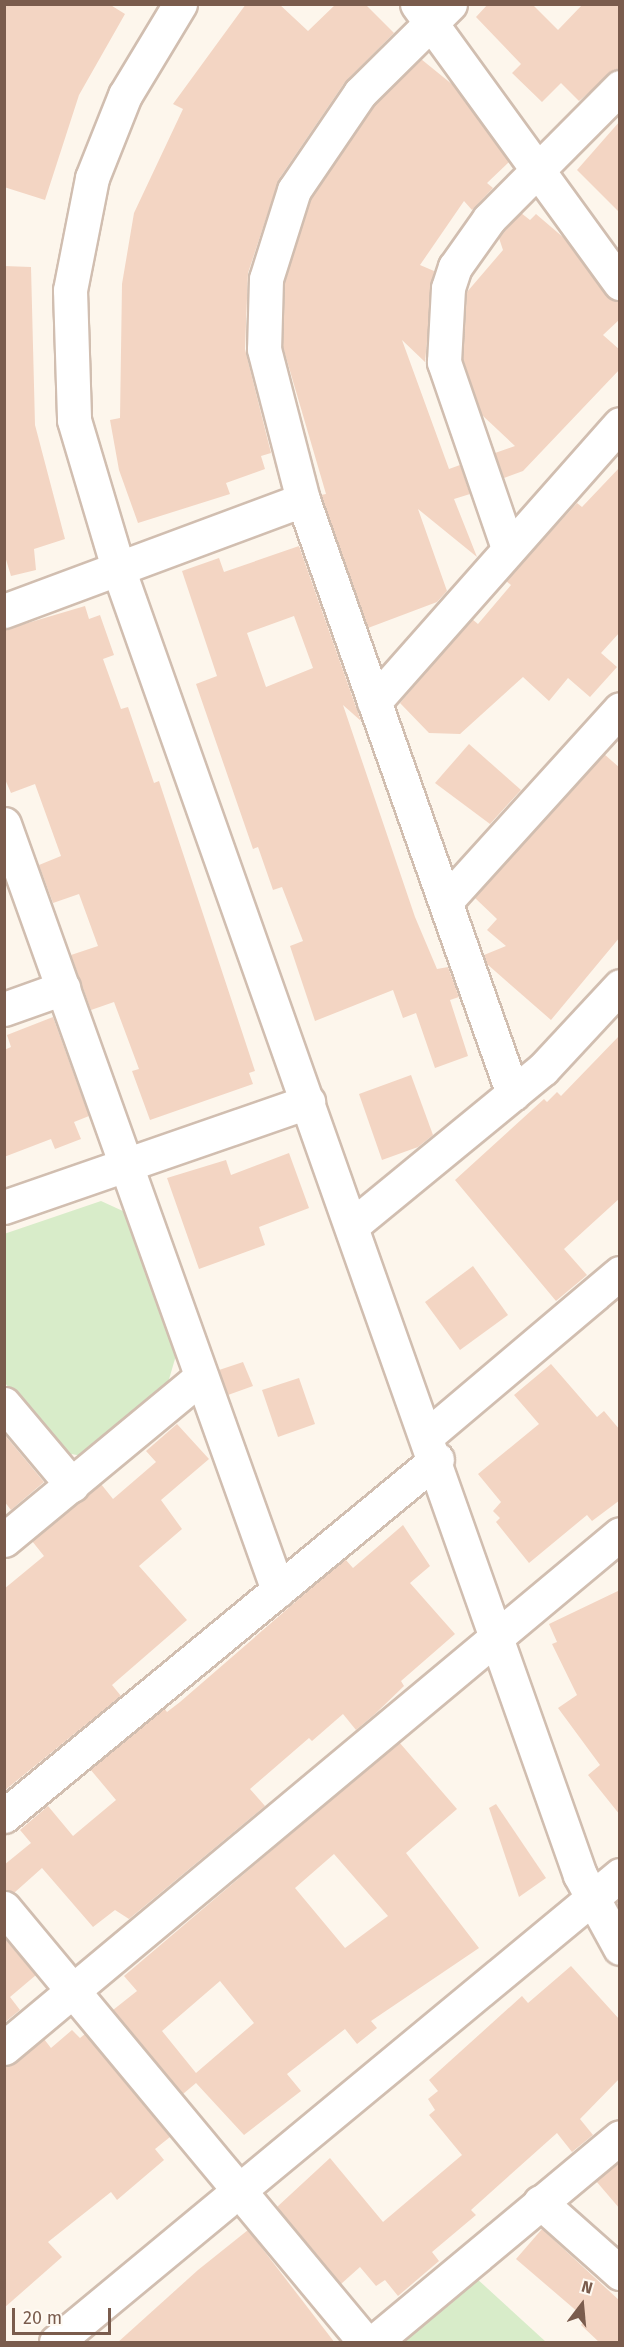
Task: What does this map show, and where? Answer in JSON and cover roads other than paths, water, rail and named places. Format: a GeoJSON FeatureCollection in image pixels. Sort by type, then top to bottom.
{"type":"FeatureCollection","features":[{"type":"Feature","properties":{"kind":"street"},"geometry":{"type":"LineString","coordinates":[[180,4],[125,95],[101,154],[70,290],[74,420],[119,570],[308,1102],[354,1224],[589,1900],[620,1948]]}},
{"type":"Feature","properties":{"kind":"street"},"geometry":{"type":"LineString","coordinates":[[513,1094],[303,500],[264,349],[266,279],[283,220],[311,159],[360,93],[434,10],[539,169],[620,283]]}},
{"type":"Feature","properties":{"kind":"street"},"geometry":{"type":"LineString","coordinates":[[508,548],[450,387],[442,338],[443,308],[455,267],[467,245],[620,87]]}},
{"type":"Feature","properties":{"kind":"street"},"geometry":{"type":"LineString","coordinates":[[374,702],[620,424]]}},
{"type":"Feature","properties":{"kind":"street"},"geometry":{"type":"LineString","coordinates":[[4,611],[303,500]]}},
{"type":"Feature","properties":{"kind":"street"},"geometry":{"type":"LineString","coordinates":[[446,901],[620,709]]}},
{"type":"Feature","properties":{"kind":"street"},"geometry":{"type":"LineString","coordinates":[[4,824],[278,1590]]}},
{"type":"Feature","properties":{"kind":"street"},"geometry":{"type":"LineString","coordinates":[[354,1224],[513,1094],[620,986]]}},
{"type":"Feature","properties":{"kind":"street"},"geometry":{"type":"LineString","coordinates":[[4,1009],[63,988]]}},
{"type":"Feature","properties":{"kind":"street"},"geometry":{"type":"LineString","coordinates":[[4,1207],[125,1163],[308,1102]]}},
{"type":"Feature","properties":{"kind":"street"},"geometry":{"type":"LineString","coordinates":[[4,1816],[278,1590],[620,1273]]}},
{"type":"Feature","properties":{"kind":"street"},"geometry":{"type":"LineString","coordinates":[[4,1540],[201,1377]]}},
{"type":"Feature","properties":{"kind":"street"},"geometry":{"type":"LineString","coordinates":[[4,1404],[72,1485]]}},
{"type":"Feature","properties":{"kind":"street"},"geometry":{"type":"LineString","coordinates":[[4,2048],[620,1534]]}},
{"type":"Feature","properties":{"kind":"street"},"geometry":{"type":"LineString","coordinates":[[56,2343],[620,1875]]}},
{"type":"Feature","properties":{"kind":"street"},"geometry":{"type":"LineString","coordinates":[[4,1908],[365,2343]]}},
{"type":"Feature","properties":{"kind":"street"},"geometry":{"type":"LineString","coordinates":[[374,2343],[620,2137]]}},
{"type":"Feature","properties":{"kind":"street"},"geometry":{"type":"LineString","coordinates":[[540,2202],[620,2273]]}}]}
